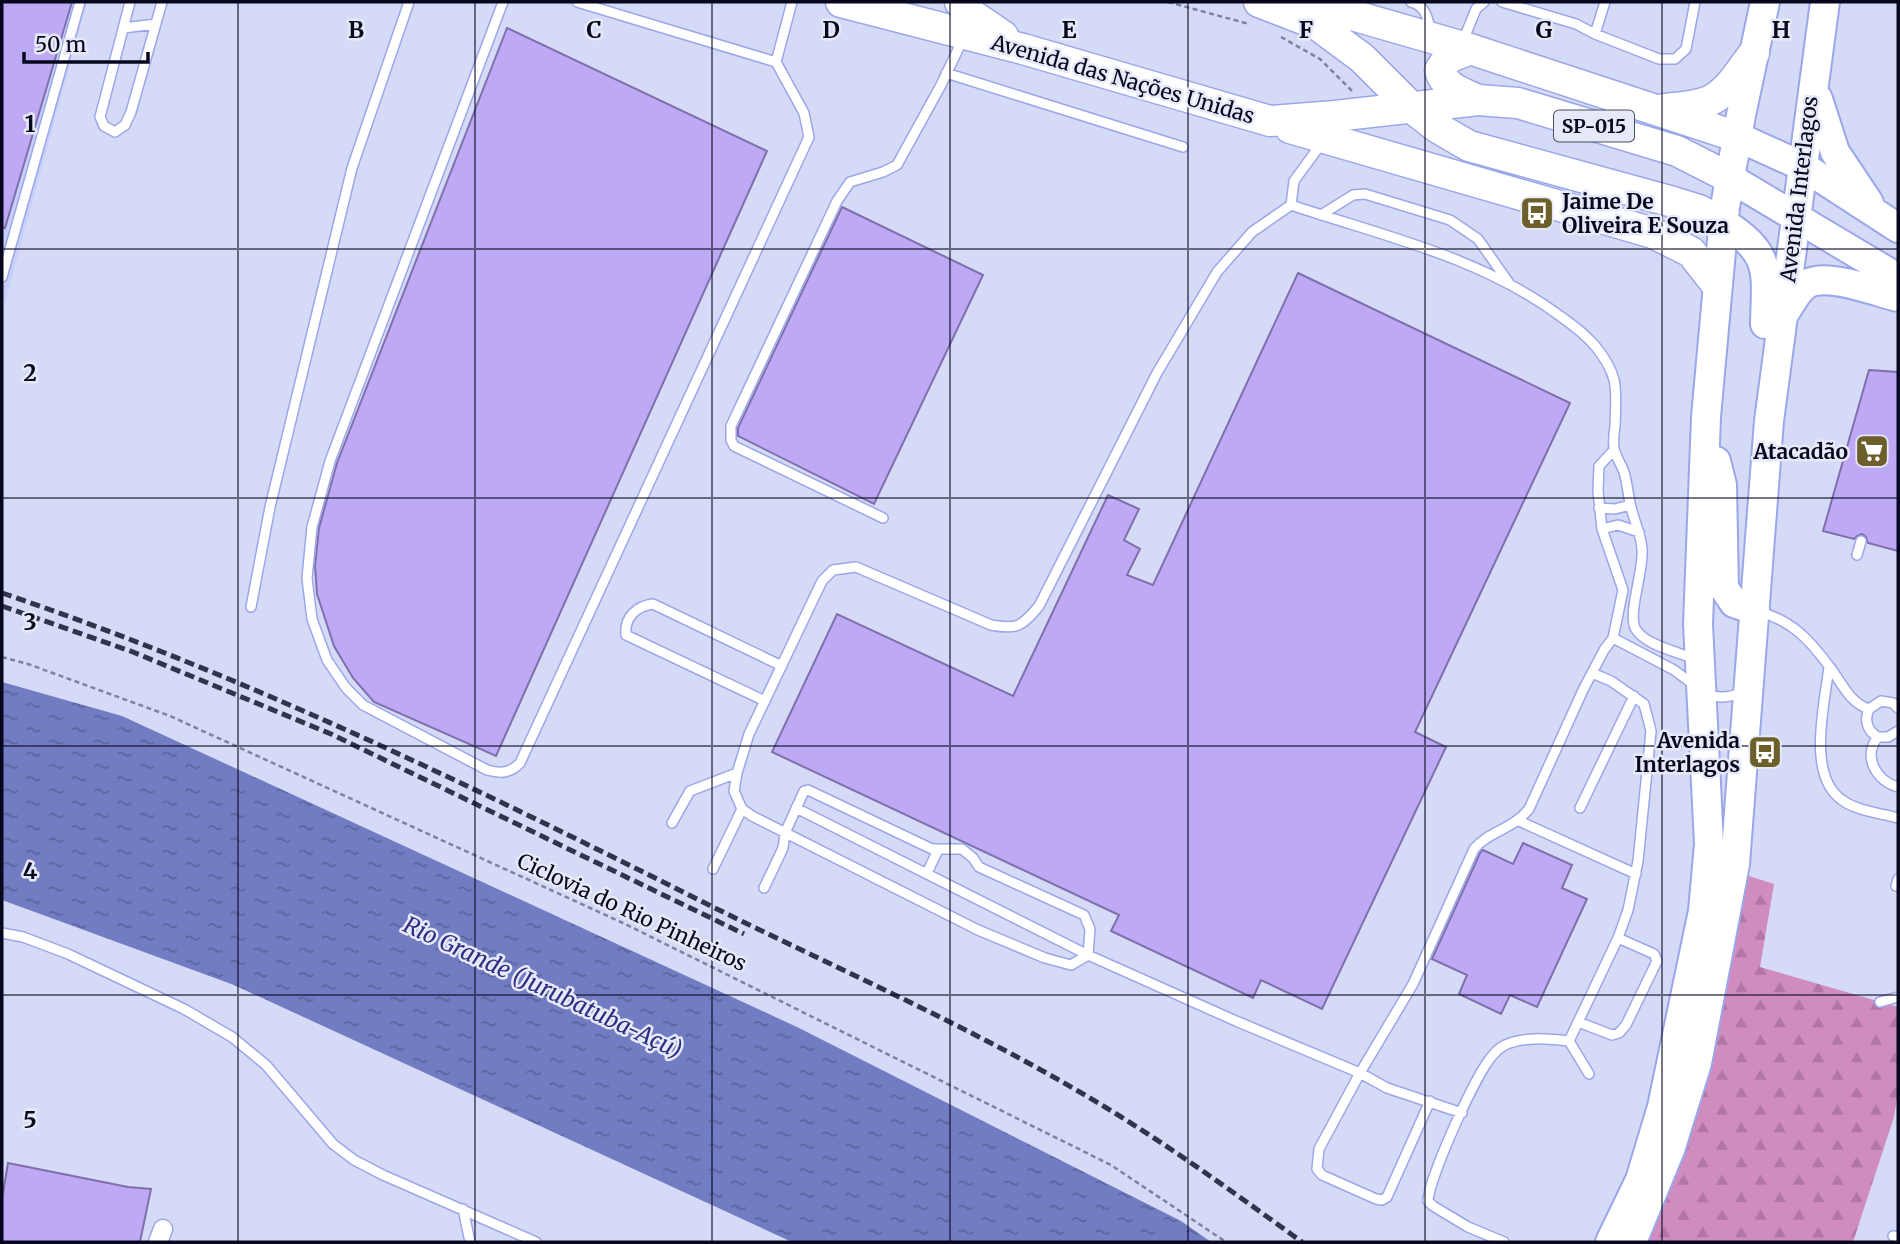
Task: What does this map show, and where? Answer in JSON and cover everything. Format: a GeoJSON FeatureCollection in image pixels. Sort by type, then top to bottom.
{"type":"FeatureCollection","features":[{"type":"Feature","properties":{"kind":"highway","name":"Avenida das Nações Unidas"},"geometry":{"type":"LineString","coordinates":[[841,2],[1024,49],[1270,121],[1478,100],[1518,103],[1677,151],[1730,178]]}},
{"type":"Feature","properties":{"kind":"highway"},"geometry":{"type":"LineString","coordinates":[[960,2],[972,15],[1024,49]]}},
{"type":"Feature","properties":{"kind":"highway","name":"SP-015"},"geometry":{"type":"LineString","coordinates":[[1307,2],[1340,6],[1738,137]]}},
{"type":"Feature","properties":{"kind":"highway"},"geometry":{"type":"LineString","coordinates":[[1257,14],[1316,24],[1362,58],[1412,107],[1438,128],[1469,146],[1673,202],[1724,223]]}},
{"type":"Feature","properties":{"kind":"highway"},"geometry":{"type":"LineString","coordinates":[[1466,47],[1448,58],[1440,70],[1448,85],[1478,100]]}},
{"type":"Feature","properties":{"kind":"highway"},"geometry":{"type":"LineString","coordinates":[[1657,111],[1713,99],[1727,87],[1754,53]]}},
{"type":"Feature","properties":{"kind":"highway"},"geometry":{"type":"LineString","coordinates":[[1270,121],[1653,233],[1690,252],[1717,285]]}},
{"type":"Feature","properties":{"kind":"main road"},"geometry":{"type":"LineString","coordinates":[[1610,1242],[1640,1180],[1662,1107],[1703,911],[1709,844],[1698,624],[1706,417],[1717,285],[1730,178],[1765,2]]}},
{"type":"Feature","properties":{"kind":"main road","name":"Avenida Interlagos"},"geometry":{"type":"LineString","coordinates":[[1632,1242],[1670,1150],[1697,1063],[1735,864],[1769,421],[1825,2]]}},
{"type":"Feature","properties":{"kind":"main road"},"geometry":{"type":"LineString","coordinates":[[1813,82],[1835,152],[1865,200],[1895,226]]}},
{"type":"Feature","properties":{"kind":"main road","name":"SP-015"},"geometry":{"type":"LineString","coordinates":[[1738,137],[1804,167],[1895,226]]}},
{"type":"Feature","properties":{"kind":"main road","name":"SP-015"},"geometry":{"type":"LineString","coordinates":[[1730,178],[1898,278]]}},
{"type":"Feature","properties":{"kind":"main road"},"geometry":{"type":"LineString","coordinates":[[1724,223],[1755,246],[1763,264],[1767,289],[1765,321],[1769,421]]}},
{"type":"Feature","properties":{"kind":"main road"},"geometry":{"type":"LineString","coordinates":[[1783,317],[1798,292],[1808,283],[1819,280],[1834,280],[1898,297]]}},
{"type":"Feature","properties":{"kind":"main road"},"geometry":{"type":"LineString","coordinates":[[1706,417],[1722,485],[1724,588],[1734,603],[1755,610]]}},
{"type":"Feature","properties":{"kind":"lane"},"geometry":{"type":"LineString","coordinates":[[2,277],[80,2]]}},
{"type":"Feature","properties":{"kind":"lane"},"geometry":{"type":"LineString","coordinates":[[130,2],[100,117],[104,126],[115,132],[125,125],[131,112],[162,2]]}},
{"type":"Feature","properties":{"kind":"lane"},"geometry":{"type":"LineString","coordinates":[[251,607],[270,507],[352,168],[408,2]]}},
{"type":"Feature","properties":{"kind":"lane"},"geometry":{"type":"LineString","coordinates":[[503,2],[330,461],[312,527],[307,578],[312,619],[327,660],[346,688],[363,705],[487,770],[500,773],[512,771],[520,763],[809,138],[804,113],[776,62],[792,2]]}},
{"type":"Feature","properties":{"kind":"lane"},"geometry":{"type":"LineString","coordinates":[[577,2],[776,62]]}},
{"type":"Feature","properties":{"kind":"lane"},"geometry":{"type":"LineString","coordinates":[[1411,2],[1424,10],[1433,38]]}},
{"type":"Feature","properties":{"kind":"lane"},"geometry":{"type":"LineString","coordinates":[[1466,47],[1476,9],[1484,2]]}},
{"type":"Feature","properties":{"kind":"lane"},"geometry":{"type":"LineString","coordinates":[[1502,2],[1576,24],[1659,59],[1675,59],[1686,49],[1695,2]]}},
{"type":"Feature","properties":{"kind":"lane"},"geometry":{"type":"LineString","coordinates":[[1595,34],[1605,2]]}},
{"type":"Feature","properties":{"kind":"lane"},"geometry":{"type":"LineString","coordinates":[[123,28],[156,24]]}},
{"type":"Feature","properties":{"kind":"lane"},"geometry":{"type":"LineString","coordinates":[[883,517],[734,446],[731,426],[837,201],[850,182],[897,165],[965,34]]}},
{"type":"Feature","properties":{"kind":"lane"},"geometry":{"type":"LineString","coordinates":[[946,73],[1183,147]]}},
{"type":"Feature","properties":{"kind":"lane"},"geometry":{"type":"LineString","coordinates":[[1088,955],[1071,965],[1045,958],[978,930],[785,833],[742,809],[734,791],[737,772],[749,734],[822,581],[833,570],[856,566],[991,625],[1008,628],[1021,625],[1039,606],[1157,373],[1217,272],[1252,232],[1291,205],[1294,181],[1326,137]]}},
{"type":"Feature","properties":{"kind":"lane"},"geometry":{"type":"LineString","coordinates":[[1321,215],[1353,195],[1365,194],[1450,220],[1478,239],[1509,283]]}},
{"type":"Feature","properties":{"kind":"lane"},"geometry":{"type":"LineString","coordinates":[[1291,205],[1425,247],[1509,283],[1536,298],[1594,344],[1606,361],[1616,384],[1614,450],[1627,481],[1630,505],[1643,551],[1633,625],[1650,641],[1701,661]]}},
{"type":"Feature","properties":{"kind":"lane"},"geometry":{"type":"LineString","coordinates":[[1430,1101],[1387,1197],[1376,1199],[1322,1175],[1317,1170],[1319,1149],[1413,984],[1474,849],[1519,821],[1530,809],[1592,673],[1613,638],[1623,590],[1602,529],[1599,466],[1614,450]]}},
{"type":"Feature","properties":{"kind":"lane"},"geometry":{"type":"LineString","coordinates":[[1599,508],[1615,509],[1630,505]]}},
{"type":"Feature","properties":{"kind":"lane"},"geometry":{"type":"LineString","coordinates":[[1602,529],[1618,525],[1639,532]]}},
{"type":"Feature","properties":{"kind":"lane"},"geometry":{"type":"LineString","coordinates":[[1857,555],[1861,541]]}},
{"type":"Feature","properties":{"kind":"lane"},"geometry":{"type":"LineString","coordinates":[[765,701],[626,635],[627,622],[633,612],[642,605],[653,604],[782,666]]}},
{"type":"Feature","properties":{"kind":"lane"},"geometry":{"type":"LineString","coordinates":[[1755,610],[1779,617],[1791,625],[1829,666],[1851,698],[1869,709]]}},
{"type":"Feature","properties":{"kind":"lane"},"geometry":{"type":"LineString","coordinates":[[1613,638],[1674,670],[1713,697],[1726,698],[1750,688]]}},
{"type":"Feature","properties":{"kind":"lane"},"geometry":{"type":"LineString","coordinates":[[1829,666],[1820,752],[1824,778],[1832,791],[1846,802],[1898,818]]}},
{"type":"Feature","properties":{"kind":"lane"},"geometry":{"type":"LineString","coordinates":[[1569,1041],[1629,910],[1636,874],[1651,731],[1644,704],[1611,681],[1592,673]]}},
{"type":"Feature","properties":{"kind":"lane"},"geometry":{"type":"LineString","coordinates":[[1580,808],[1634,696]]}},
{"type":"Feature","properties":{"kind":"lane"},"geometry":{"type":"LineString","coordinates":[[1898,708],[1893,703],[1881,701],[1869,709],[1867,723],[1871,732],[1878,737],[1888,737],[1898,731]]}},
{"type":"Feature","properties":{"kind":"lane"},"geometry":{"type":"LineString","coordinates":[[1878,737],[1872,751],[1876,773],[1884,782],[1898,787]]}},
{"type":"Feature","properties":{"kind":"lane"},"geometry":{"type":"LineString","coordinates":[[671,822],[690,791],[737,772]]}},
{"type":"Feature","properties":{"kind":"lane"},"geometry":{"type":"LineString","coordinates":[[764,887],[783,848],[785,833],[796,808],[804,791],[808,790],[932,849],[962,849],[979,867],[1084,915],[1090,929],[1088,955]]}},
{"type":"Feature","properties":{"kind":"lane"},"geometry":{"type":"LineString","coordinates":[[796,808],[1088,955],[1360,1073],[1387,1088],[1462,1113]]}},
{"type":"Feature","properties":{"kind":"lane"},"geometry":{"type":"LineString","coordinates":[[713,869],[742,809]]}},
{"type":"Feature","properties":{"kind":"lane"},"geometry":{"type":"LineString","coordinates":[[1519,821],[1636,874]]}},
{"type":"Feature","properties":{"kind":"lane"},"geometry":{"type":"LineString","coordinates":[[927,873],[938,850]]}},
{"type":"Feature","properties":{"kind":"lane"},"geometry":{"type":"LineString","coordinates":[[2,933],[23,937],[68,954],[184,1009],[232,1037],[266,1065],[333,1144],[354,1160],[536,1242]]}},
{"type":"Feature","properties":{"kind":"lane"},"geometry":{"type":"LineString","coordinates":[[1578,1023],[1612,1035],[1619,1033],[1626,1025],[1657,961],[1654,954],[1618,937]]}},
{"type":"Feature","properties":{"kind":"lane"},"geometry":{"type":"LineString","coordinates":[[1880,1002],[1898,997]]}},
{"type":"Feature","properties":{"kind":"lane"},"geometry":{"type":"LineString","coordinates":[[1504,1242],[1468,1227],[1428,1201],[1443,1153],[1484,1067],[1493,1054],[1515,1042],[1539,1039],[1569,1041]]}},
{"type":"Feature","properties":{"kind":"lane"},"geometry":{"type":"LineString","coordinates":[[1569,1041],[1589,1074]]}},
{"type":"Feature","properties":{"kind":"lane"},"geometry":{"type":"LineString","coordinates":[[463,1209],[470,1242]]}},
{"type":"Feature","properties":{"kind":"path"},"geometry":{"type":"LineString","coordinates":[[1168,2],[1257,14]]}},
{"type":"Feature","properties":{"kind":"path"},"geometry":{"type":"LineString","coordinates":[[1279,35],[1320,60],[1358,97]]}},
{"type":"Feature","properties":{"kind":"path","name":"Ciclovia do Rio Pinheiros"},"geometry":{"type":"LineString","coordinates":[[2,657],[170,716],[623,923],[1111,1165],[1226,1242]]}},
{"type":"Feature","properties":{"kind":"shaded area"},"geometry":{"type":"Polygon","coordinates":[[[2,2],[87,2],[2,313],[2,2]]]}},
{"type":"Feature","properties":{"kind":"green space"},"geometry":{"type":"Polygon","coordinates":[[[1743,874],[1774,884],[1760,967],[1898,1007],[1898,1092],[1894,1117],[1853,1242],[1644,1242],[1743,874]]]}},
{"type":"Feature","properties":{"kind":"water","name":"Rio Grande (Jurubatuba-Açú)"},"geometry":{"type":"Polygon","coordinates":[[[2,682],[122,716],[797,1027],[1181,1221],[1211,1242],[792,1242],[234,985],[2,900],[2,682]]]}},
{"type":"Feature","properties":{"kind":"building"},"geometry":{"type":"Polygon","coordinates":[[[2,2],[72,2],[5,228],[2,227],[2,2]]]}},
{"type":"Feature","properties":{"kind":"building"},"geometry":{"type":"Polygon","coordinates":[[[507,28],[767,151],[496,756],[374,702],[353,678],[334,646],[317,594],[315,566],[319,528],[337,463],[507,28]]]}},
{"type":"Feature","properties":{"kind":"building"},"geometry":{"type":"Polygon","coordinates":[[[842,207],[983,275],[874,504],[738,436],[738,428],[842,207]]]}},
{"type":"Feature","properties":{"kind":"building"},"geometry":{"type":"Polygon","coordinates":[[[1298,273],[1570,403],[1415,732],[1446,747],[1322,1009],[1261,980],[1253,998],[1111,931],[1119,915],[772,752],[837,614],[1013,696],[1108,495],[1139,509],[1124,540],[1140,549],[1127,575],[1153,585],[1298,273]]]}},
{"type":"Feature","properties":{"kind":"building","name":"Atacadão"},"geometry":{"type":"Polygon","coordinates":[[[1869,370],[1898,372],[1898,551],[1868,543],[1862,534],[1854,539],[1823,531],[1869,370]]]}},
{"type":"Feature","properties":{"kind":"building"},"geometry":{"type":"Polygon","coordinates":[[[1523,843],[1572,865],[1562,888],[1587,899],[1537,1007],[1510,995],[1501,1014],[1459,994],[1467,975],[1432,959],[1480,853],[1483,850],[1513,864],[1523,843]]]}},
{"type":"Feature","properties":{"kind":"building"},"geometry":{"type":"Polygon","coordinates":[[[8,1163],[128,1187],[151,1189],[140,1242],[2,1242],[2,1199],[8,1163]]]}},
{"type":"Feature","properties":{"kind":"railway"},"geometry":{"type":"LineString","coordinates":[[2,593],[183,660],[359,736],[532,817],[940,1017],[1033,1065],[1136,1126],[1302,1242]]}},
{"type":"Feature","properties":{"kind":"railway"},"geometry":{"type":"LineString","coordinates":[[2,606],[133,652],[331,734],[744,934]]}},
{"type":"Feature","properties":{"kind":"place","name":"Jaime De Oliveira E Souza"},"geometry":{"type":"Point","coordinates":[1537,213]}},
{"type":"Feature","properties":{"kind":"place","name":"Atacadão"},"geometry":{"type":"Point","coordinates":[1872,451]}},
{"type":"Feature","properties":{"kind":"place","name":"Avenida Interlagos"},"geometry":{"type":"Point","coordinates":[1765,752]}}]}
